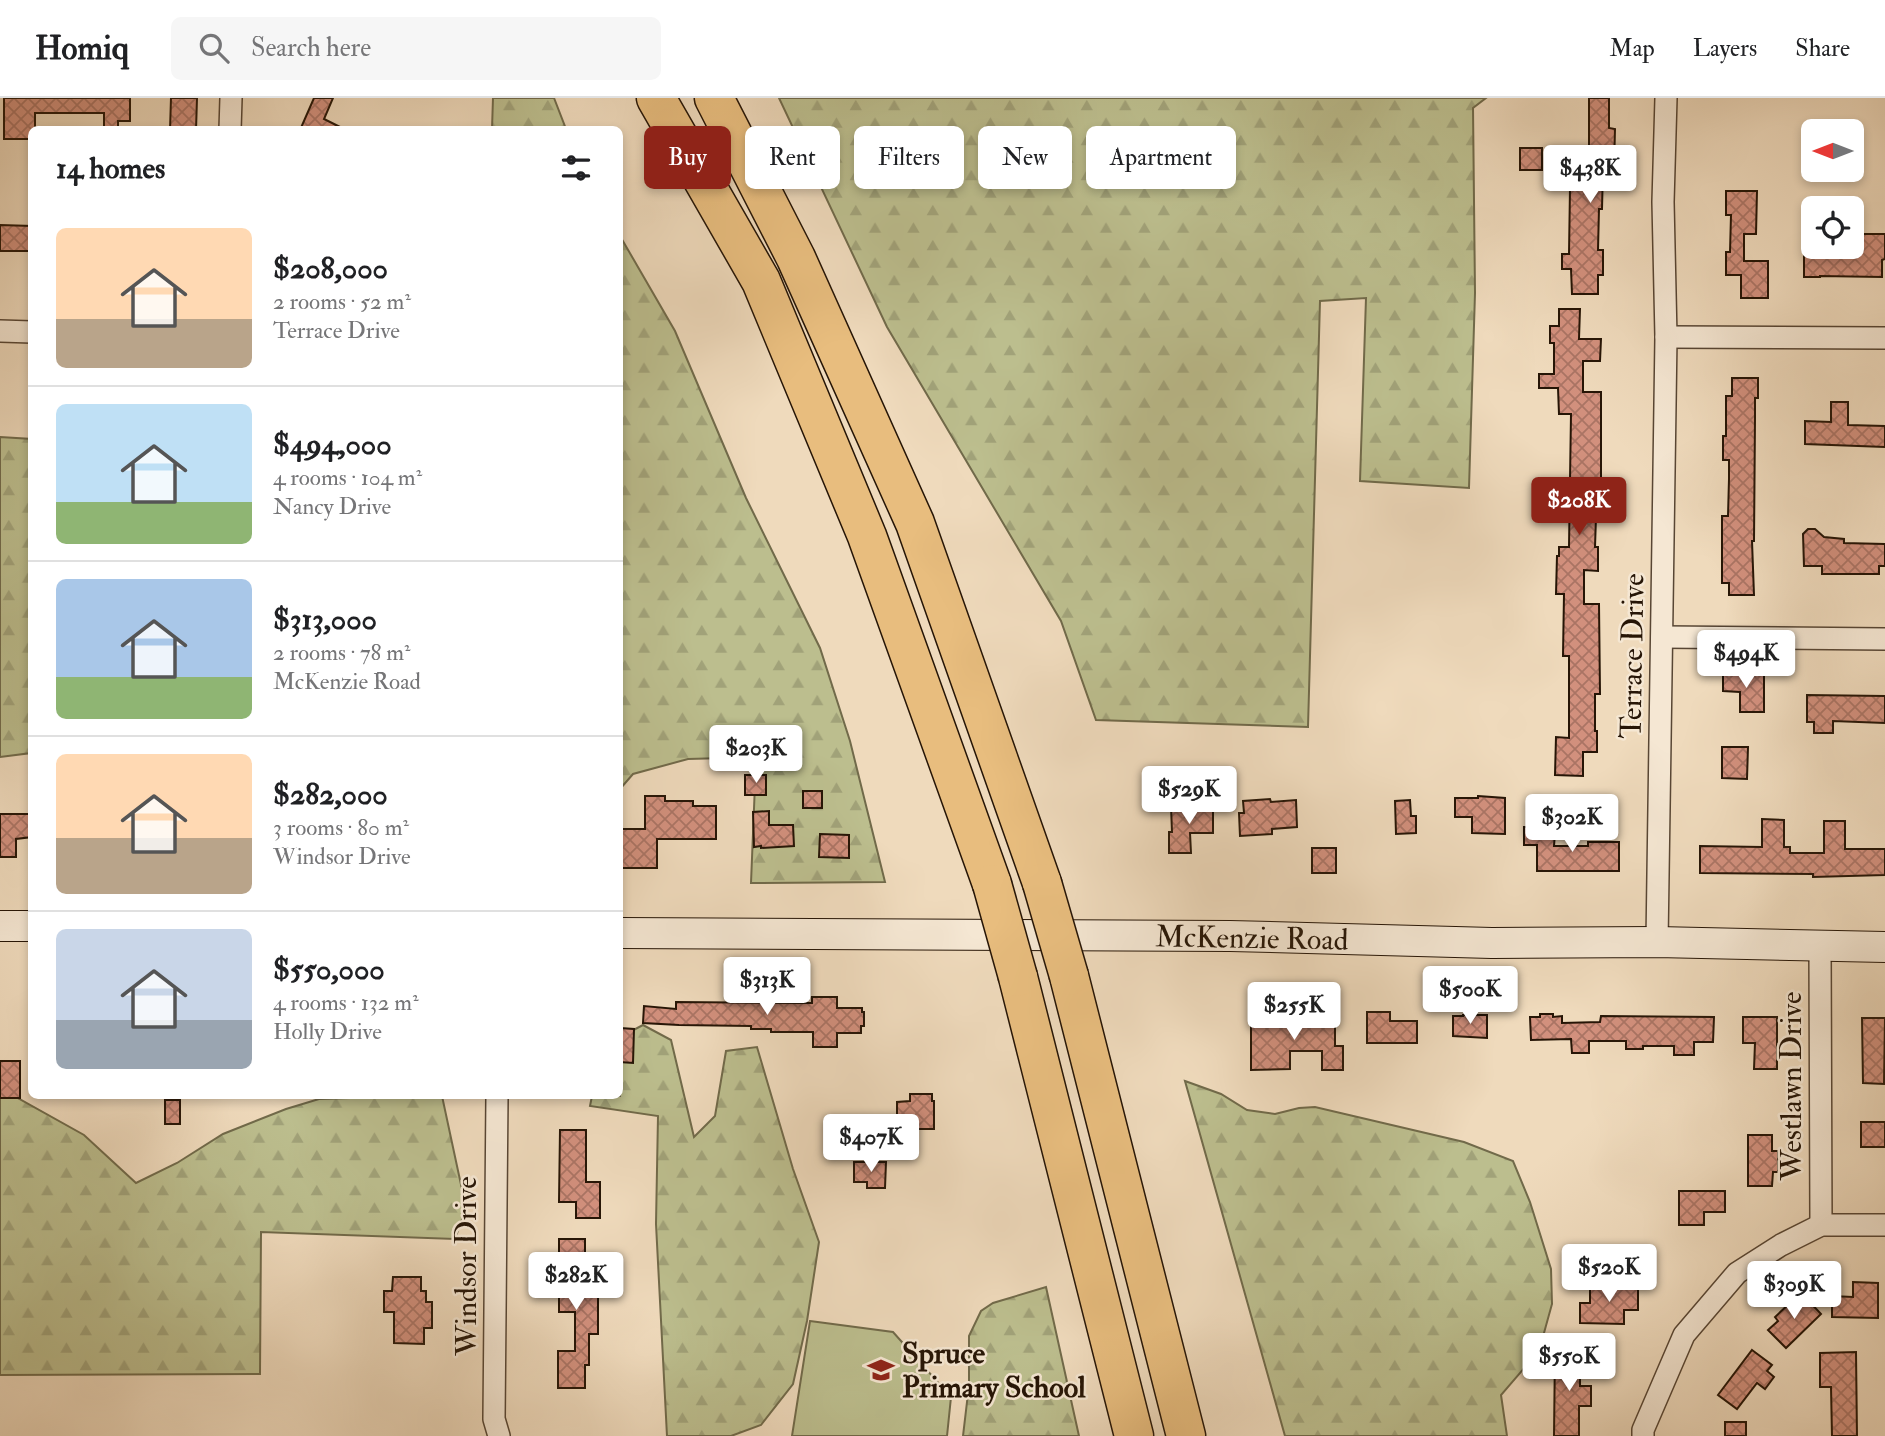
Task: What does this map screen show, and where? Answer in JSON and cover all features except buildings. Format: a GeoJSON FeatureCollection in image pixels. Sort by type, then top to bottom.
{"type":"FeatureCollection","features":[{"type":"Feature","properties":{"kind":"highway"},"geometry":{"type":"LineString","coordinates":[[656,98],[761,281],[867,536],[992,884],[1018,976],[1134,1436]]}},
{"type":"Feature","properties":{"kind":"highway"},"geometry":{"type":"LineString","coordinates":[[714,98],[796,258],[915,523],[1042,883],[1069,976],[1186,1436]]}},
{"type":"Feature","properties":{"kind":"street"},"geometry":{"type":"LineString","coordinates":[[230,126],[231,98]]}},
{"type":"Feature","properties":{"kind":"street","name":"Terrace Drive"},"geometry":{"type":"LineString","coordinates":[[1657,942],[1666,337],[1663,202],[1666,98]]}},
{"type":"Feature","properties":{"kind":"street"},"geometry":{"type":"LineString","coordinates":[[0,331],[28,332]]}},
{"type":"Feature","properties":{"kind":"street"},"geometry":{"type":"LineString","coordinates":[[1666,337],[1885,338]]}},
{"type":"Feature","properties":{"kind":"street"},"geometry":{"type":"LineString","coordinates":[[1662,637],[1885,639]]}},
{"type":"Feature","properties":{"kind":"street"},"geometry":{"type":"LineString","coordinates":[[0,926],[28,926]]}},
{"type":"Feature","properties":{"kind":"street","name":"McKenzie Road"},"geometry":{"type":"LineString","coordinates":[[623,933],[1203,936],[1492,943],[1657,942],[1885,947]]}},
{"type":"Feature","properties":{"kind":"street","name":"Westlawn Drive"},"geometry":{"type":"LineString","coordinates":[[1820,946],[1821,1225]]}},
{"type":"Feature","properties":{"kind":"street","name":"Windsor Drive"},"geometry":{"type":"LineString","coordinates":[[497,1099],[494,1419],[499,1436]]}},
{"type":"Feature","properties":{"kind":"street"},"geometry":{"type":"LineString","coordinates":[[1643,1436],[1643,1430],[1684,1335],[1737,1273],[1781,1245],[1821,1225],[1885,1225]]}},
{"type":"Feature","properties":{"kind":"green space"},"geometry":{"type":"Polygon","coordinates":[[[493,98],[554,98],[565,126],[492,126],[493,98]]]}},
{"type":"Feature","properties":{"kind":"green space"},"geometry":{"type":"Polygon","coordinates":[[[779,98],[1486,98],[1473,108],[1475,293],[1469,488],[1360,481],[1366,298],[1320,301],[1308,727],[1096,720],[1061,621],[887,327],[822,189],[840,189],[840,126],[792,126],[779,98]]]}},
{"type":"Feature","properties":{"kind":"green space"},"geometry":{"type":"Polygon","coordinates":[[[623,241],[675,331],[746,498],[820,648],[850,741],[885,882],[751,883],[756,759],[688,759],[633,774],[623,786],[623,241]]]}},
{"type":"Feature","properties":{"kind":"green space"},"geometry":{"type":"Polygon","coordinates":[[[0,437],[28,439],[28,753],[0,757],[0,437]]]}},
{"type":"Feature","properties":{"kind":"green space"},"geometry":{"type":"Polygon","coordinates":[[[643,1025],[671,1040],[694,1137],[715,1116],[726,1051],[757,1047],[793,1169],[819,1242],[807,1321],[793,1384],[761,1425],[731,1436],[667,1436],[656,1224],[658,1116],[590,1106],[591,1099],[623,1099],[623,1035],[643,1025]]]}},
{"type":"Feature","properties":{"kind":"green space"},"geometry":{"type":"Polygon","coordinates":[[[1185,1081],[1221,1094],[1247,1110],[1275,1114],[1315,1107],[1464,1142],[1513,1161],[1530,1202],[1551,1269],[1552,1304],[1539,1351],[1501,1395],[1507,1436],[1285,1436],[1185,1081]]]}},
{"type":"Feature","properties":{"kind":"green space"},"geometry":{"type":"Polygon","coordinates":[[[0,1088],[84,1135],[136,1183],[177,1163],[223,1134],[319,1099],[443,1099],[466,1208],[455,1239],[261,1232],[260,1374],[0,1375],[0,1088]]]}},
{"type":"Feature","properties":{"kind":"green space"},"geometry":{"type":"Polygon","coordinates":[[[1046,1287],[1079,1436],[963,1436],[969,1385],[969,1336],[981,1311],[993,1303],[1046,1287]]]}},
{"type":"Feature","properties":{"kind":"green space"},"geometry":{"type":"Polygon","coordinates":[[[810,1321],[893,1332],[951,1397],[947,1436],[792,1436],[810,1321]]]}},
{"type":"Feature","properties":{"kind":"place","name":"Spruce Primary School"},"geometry":{"type":"Point","coordinates":[881,1370]}}]}
